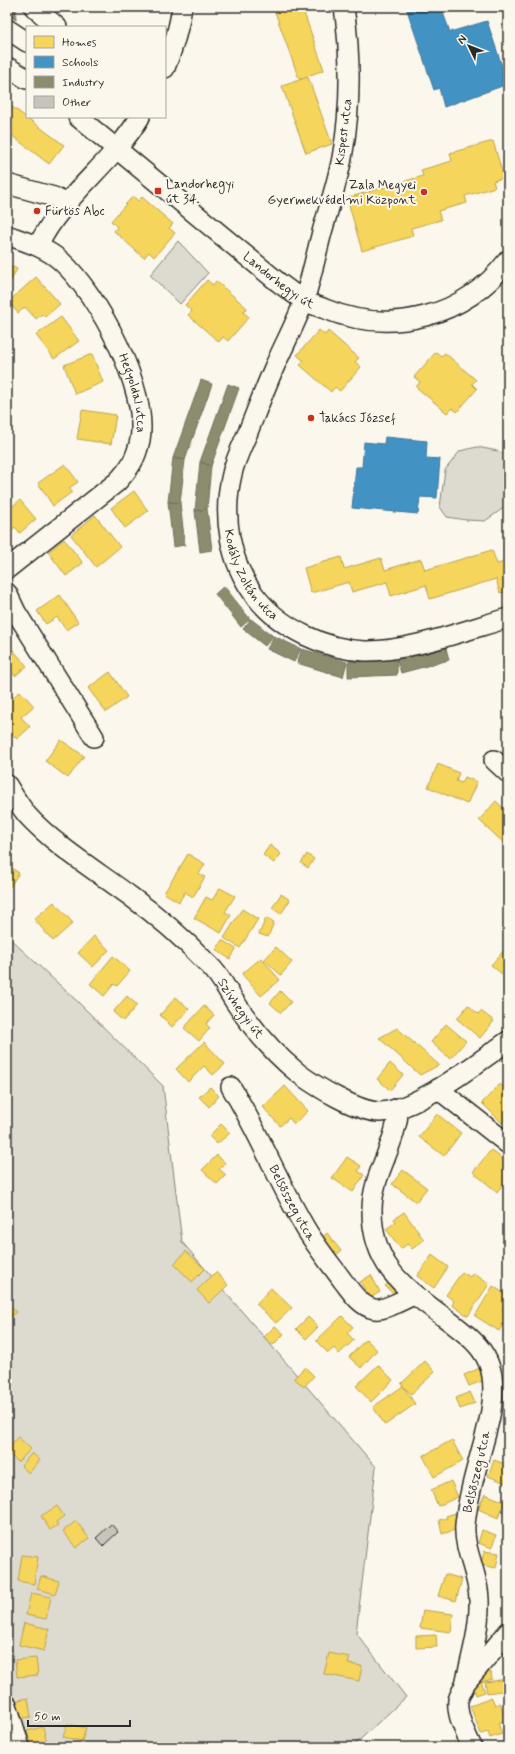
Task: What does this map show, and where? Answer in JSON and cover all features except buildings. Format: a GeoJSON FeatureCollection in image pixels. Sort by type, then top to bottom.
{"type":"FeatureCollection","features":[{"type":"Feature","properties":{"kind":"street"},"geometry":{"type":"LineString","coordinates":[[34,7],[56,26]]}},
{"type":"Feature","properties":{"kind":"street"},"geometry":{"type":"LineString","coordinates":[[166,65],[180,25],[182,7]]}},
{"type":"Feature","properties":{"kind":"street","name":"Kispest utca"},"geometry":{"type":"LineString","coordinates":[[304,301],[342,157],[348,104],[348,50],[344,7]]}},
{"type":"Feature","properties":{"kind":"street"},"geometry":{"type":"LineString","coordinates":[[7,29],[26,41]]}},
{"type":"Feature","properties":{"kind":"street"},"geometry":{"type":"LineString","coordinates":[[7,67],[26,77]]}},
{"type":"Feature","properties":{"kind":"street","name":"Landorhegyi út"},"geometry":{"type":"LineString","coordinates":[[79,118],[304,301],[336,313],[377,320],[401,320],[423,317],[446,310],[467,299],[486,284],[508,260]]}},
{"type":"Feature","properties":{"kind":"street"},"geometry":{"type":"LineString","coordinates":[[38,246],[48,229],[67,204],[118,149],[139,118]]}},
{"type":"Feature","properties":{"kind":"street"},"geometry":{"type":"LineString","coordinates":[[7,184],[54,197],[67,204]]}},
{"type":"Feature","properties":{"kind":"street","name":"Hegyoldal utca"},"geometry":{"type":"LineString","coordinates":[[7,235],[38,246],[61,261],[78,280],[118,344],[132,381],[138,405],[140,438],[131,467],[117,482],[7,569]]}},
{"type":"Feature","properties":{"kind":"street","name":"Kodály Zoltán utca"},"geometry":{"type":"LineString","coordinates":[[304,301],[272,372],[232,472],[227,501],[228,527],[235,556],[243,576],[256,598],[273,615],[294,629],[316,641],[340,649],[366,651],[394,649],[508,618]]}},
{"type":"Feature","properties":{"kind":"street"},"geometry":{"type":"LineString","coordinates":[[7,593],[16,612],[94,737]]}},
{"type":"Feature","properties":{"kind":"street","name":"Szívhegyi út"},"geometry":{"type":"LineString","coordinates":[[7,785],[28,815],[51,837],[98,874],[131,896],[210,965],[223,980],[232,998],[267,1045],[299,1073],[343,1100],[358,1107],[381,1112],[398,1108],[438,1089],[508,1041]]}},
{"type":"Feature","properties":{"kind":"street","name":"Belsőszeg utca"},"geometry":{"type":"LineString","coordinates":[[231,1087],[249,1117],[306,1229],[322,1254],[352,1292],[363,1304],[375,1309],[382,1308],[414,1295]]}},
{"type":"Feature","properties":{"kind":"street"},"geometry":{"type":"LineString","coordinates":[[438,1089],[508,1144]]}},
{"type":"Feature","properties":{"kind":"street","name":"Belsőszeg utca"},"geometry":{"type":"LineString","coordinates":[[398,1108],[396,1126],[378,1172],[373,1193],[372,1217],[376,1238],[384,1261],[394,1276],[414,1295],[452,1323],[479,1346],[486,1357],[492,1378],[491,1409],[465,1525],[466,1541],[476,1573],[479,1600],[476,1631],[466,1682]]}},
{"type":"Feature","properties":{"kind":"street"},"geometry":{"type":"LineString","coordinates":[[472,1747],[459,1712],[458,1700],[466,1682],[508,1632]]}},
{"type":"Feature","properties":{"kind":"street"},"geometry":{"type":"LineString","coordinates":[[7,1705],[20,1747]]}},
{"type":"Feature","properties":{"kind":"shaded area"},"geometry":{"type":"Polygon","coordinates":[[[178,241],[208,273],[180,304],[150,275],[178,241]]]}},
{"type":"Feature","properties":{"kind":"shaded area"},"geometry":{"type":"Polygon","coordinates":[[[477,447],[498,451],[508,456],[508,505],[485,521],[447,517],[440,507],[445,470],[460,451],[477,447]]]}},
{"type":"Feature","properties":{"kind":"shaded area"},"geometry":{"type":"Polygon","coordinates":[[[7,936],[78,1002],[163,1086],[182,1242],[376,1467],[356,1633],[406,1697],[352,1747],[7,1747],[7,936]]]}},
{"type":"Feature","properties":{"kind":"place","name":"Landorhegyi út 34."},"geometry":{"type":"Point","coordinates":[158,191]}},
{"type":"Feature","properties":{"kind":"place","name":"Zala Megyei Gyermekvédelmi Központ"},"geometry":{"type":"Point","coordinates":[424,192]}},
{"type":"Feature","properties":{"kind":"place","name":"Fürtös Abc"},"geometry":{"type":"Point","coordinates":[37,211]}},
{"type":"Feature","properties":{"kind":"place","name":"Takács József"},"geometry":{"type":"Point","coordinates":[311,418]}}]}
